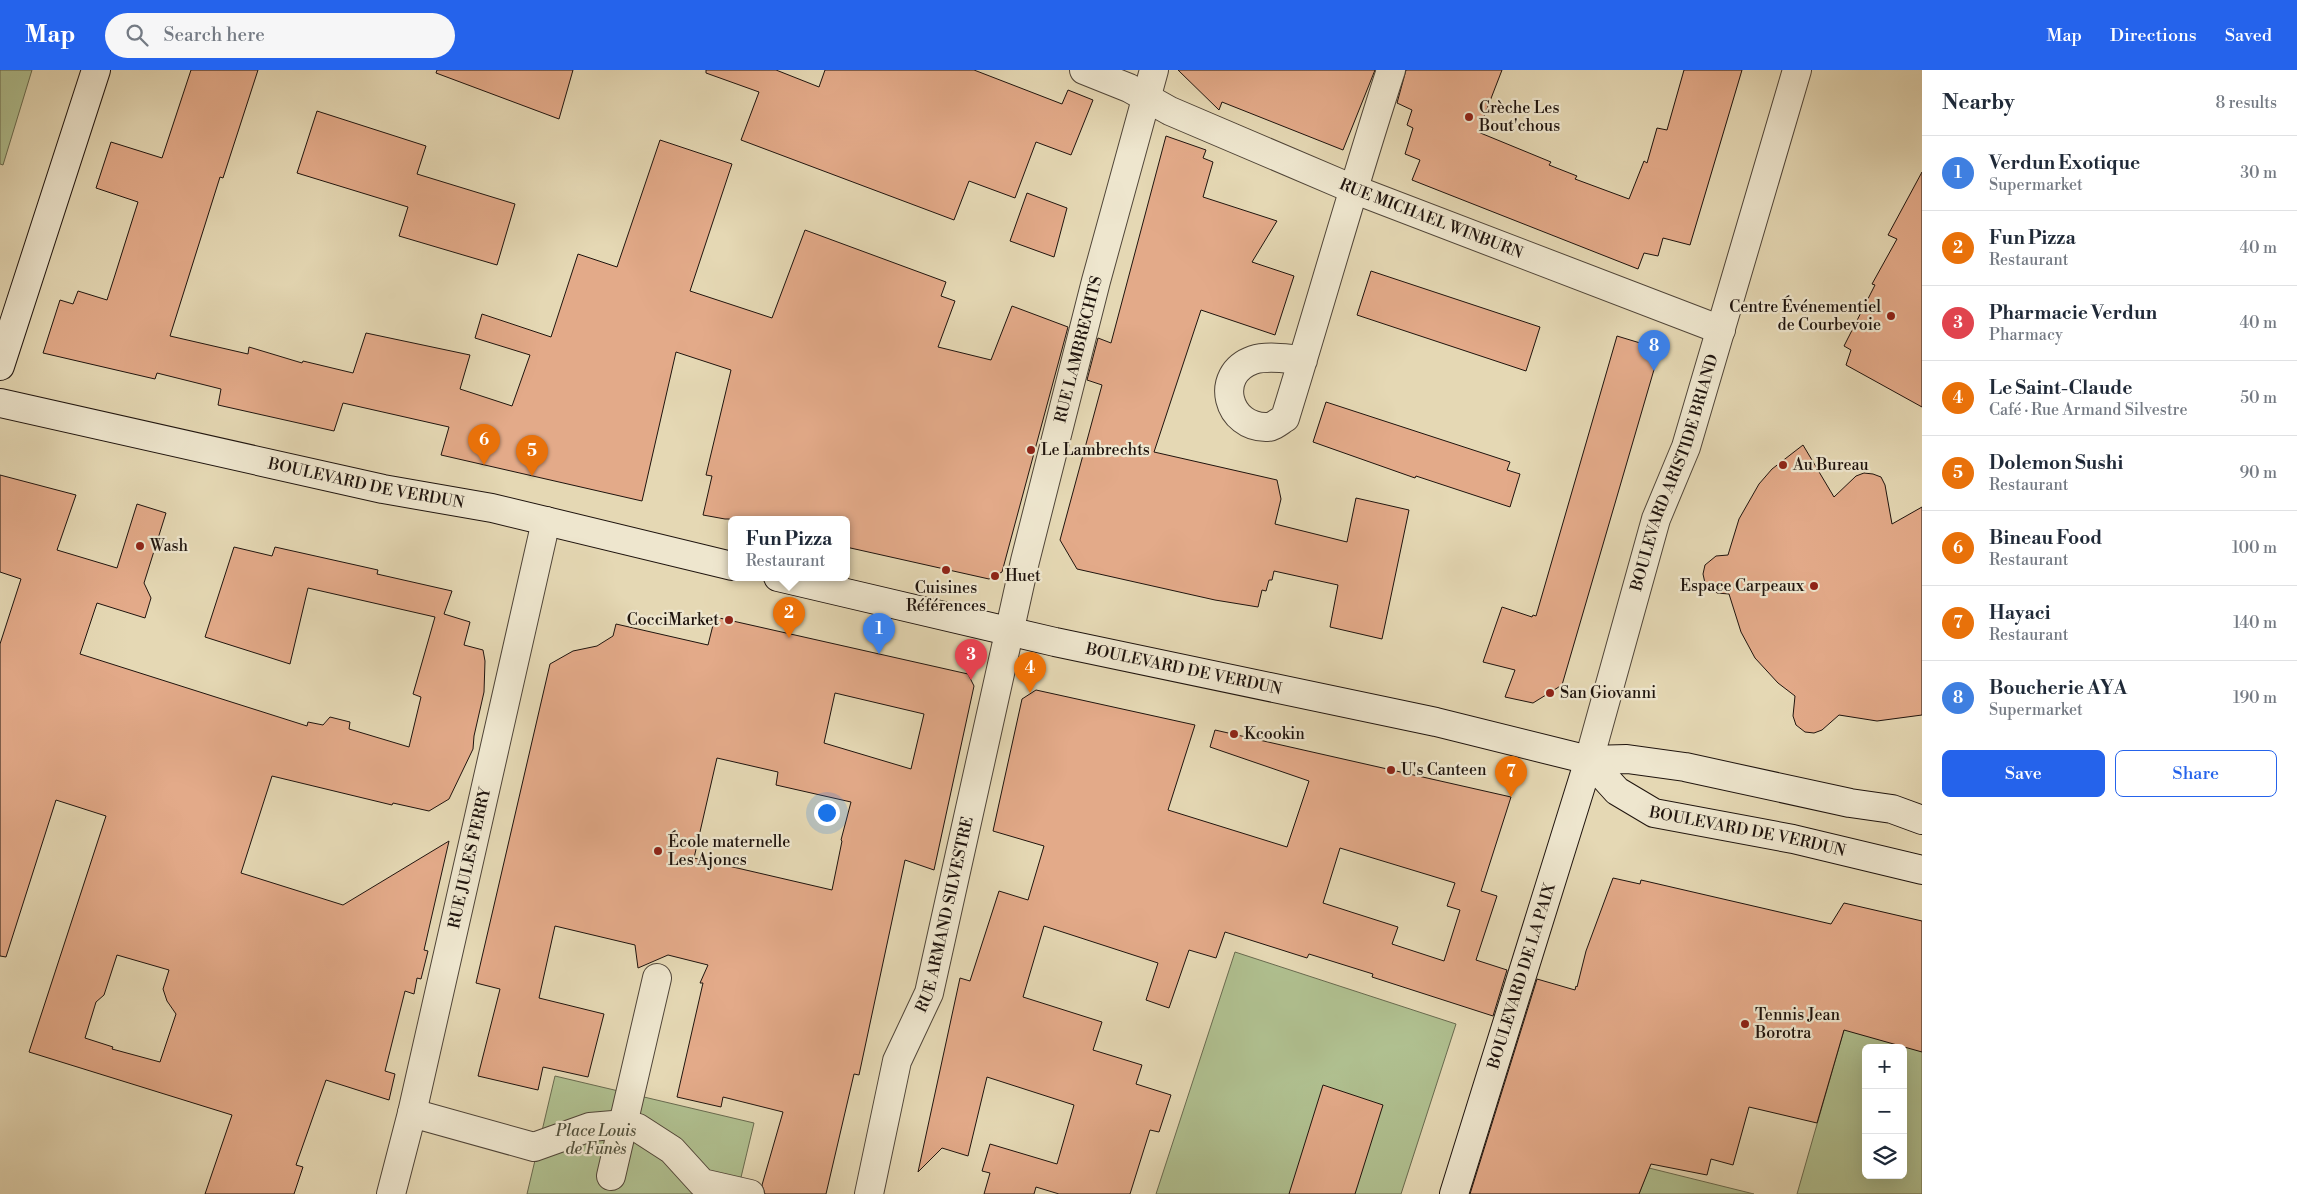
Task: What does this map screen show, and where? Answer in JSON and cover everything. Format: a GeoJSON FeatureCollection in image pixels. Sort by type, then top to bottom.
{"type":"FeatureCollection","features":[{"type":"Feature","properties":{"kind":"street"},"geometry":{"type":"LineString","coordinates":[[3,357],[96,70]]}},
{"type":"Feature","properties":{"kind":"street","name":"RUE MICHAEL WINBURN"},"geometry":{"type":"LineString","coordinates":[[1084,70],[1146,96],[1170,111],[1353,188],[1722,330]]}},
{"type":"Feature","properties":{"kind":"street","name":"RUE LAMBRECHTS"},"geometry":{"type":"LineString","coordinates":[[1011,630],[1035,523],[1154,70]]}},
{"type":"Feature","properties":{"kind":"street"},"geometry":{"type":"LineString","coordinates":[[1303,360],[1353,188],[1391,70]]}},
{"type":"Feature","properties":{"kind":"street","name":"BOULEVARD ARISTIDE BRIAND"},"geometry":{"type":"LineString","coordinates":[[1589,760],[1656,519],[1686,447],[1797,70]]}},
{"type":"Feature","properties":{"kind":"street","name":"BOULEVARD DE VERDUN"},"geometry":{"type":"LineString","coordinates":[[0,403],[374,487],[492,508],[728,565]]}},
{"type":"Feature","properties":{"kind":"street","name":"RUE JULES FERRY"},"geometry":{"type":"LineString","coordinates":[[390,1194],[412,1113],[546,521]]}},
{"type":"Feature","properties":{"kind":"street","name":"BOULEVARD DE VERDUN"},"geometry":{"type":"LineString","coordinates":[[795,581],[940,616],[1011,630],[1055,642],[1436,722],[1589,760],[1627,759],[1698,770],[1850,804],[1892,809],[1922,820]]}},
{"type":"Feature","properties":{"kind":"street","name":"RUE ARMAND SILVESTRE"},"geometry":{"type":"LineString","coordinates":[[869,1194],[897,1061],[929,993],[1011,630]]}},
{"type":"Feature","properties":{"kind":"street","name":"BOULEVARD DE VERDUN"},"geometry":{"type":"LineString","coordinates":[[1589,760],[1617,791],[1654,813],[1793,840],[1922,870]]}},
{"type":"Feature","properties":{"kind":"street","name":"BOULEVARD DE LA PAIX"},"geometry":{"type":"LineString","coordinates":[[1454,1194],[1589,760]]}},
{"type":"Feature","properties":{"kind":"street"},"geometry":{"type":"LineString","coordinates":[[611,1176],[658,978]]}},
{"type":"Feature","properties":{"kind":"street"},"geometry":{"type":"LineString","coordinates":[[412,1113],[534,1148],[590,1127],[624,1124],[638,1128],[672,1150],[702,1183],[750,1194]]}},
{"type":"Feature","properties":{"kind":"green space"},"geometry":{"type":"Polygon","coordinates":[[[0,70],[32,70],[3,165],[0,164],[0,70]]]}},
{"type":"Feature","properties":{"kind":"green space"},"geometry":{"type":"Polygon","coordinates":[[[1235,952],[1456,1024],[1401,1194],[1156,1194],[1235,952]]]}},
{"type":"Feature","properties":{"kind":"green space"},"geometry":{"type":"Polygon","coordinates":[[[1922,959],[1922,1194],[1797,1194],[1844,1030],[1922,959]]]}},
{"type":"Feature","properties":{"kind":"green space","name":"Place Louis de Funès"},"geometry":{"type":"Polygon","coordinates":[[[555,1076],[754,1123],[737,1194],[527,1194],[555,1076]]]}},
{"type":"Feature","properties":{"kind":"green space"},"geometry":{"type":"Polygon","coordinates":[[[1649,1168],[1754,1194],[1639,1194],[1649,1168]]]}},
{"type":"Feature","properties":{"kind":"building"},"geometry":{"type":"Polygon","coordinates":[[[191,70],[258,70],[223,178],[220,177],[170,336],[248,354],[249,347],[302,363],[303,361],[353,373],[366,333],[470,355],[460,389],[512,406],[530,355],[475,338],[482,314],[551,337],[578,254],[617,267],[660,140],[732,164],[690,291],[772,318],[805,230],[946,282],[941,296],[955,301],[938,347],[991,360],[1012,306],[1068,327],[1002,572],[989,579],[850,548],[850,516],[728,516],[728,519],[725,519],[703,515],[712,476],[706,475],[731,370],[676,352],[642,501],[441,455],[449,427],[343,403],[334,431],[218,405],[221,389],[157,373],[155,379],[43,353],[60,300],[73,304],[78,291],[107,300],[138,202],[96,188],[111,142],[162,158],[191,70]]]}},
{"type":"Feature","properties":{"kind":"building"},"geometry":{"type":"Polygon","coordinates":[[[437,70],[573,70],[559,119],[436,73],[437,70]]]}},
{"type":"Feature","properties":{"kind":"building"},"geometry":{"type":"Polygon","coordinates":[[[706,70],[776,70],[819,87],[825,70],[974,70],[1062,104],[1068,90],[1093,100],[1071,155],[1036,142],[1015,198],[969,181],[954,220],[741,140],[759,92],[706,73],[706,70]]]}},
{"type":"Feature","properties":{"kind":"building"},"geometry":{"type":"Polygon","coordinates":[[[1178,70],[1375,70],[1343,150],[1222,102],[1219,110],[1178,70]]]}},
{"type":"Feature","properties":{"kind":"building"},"geometry":{"type":"Polygon","coordinates":[[[1406,70],[1502,70],[1478,132],[1551,162],[1549,165],[1577,176],[1575,179],[1629,199],[1644,161],[1647,163],[1657,128],[1667,130],[1684,70],[1742,70],[1690,245],[1663,238],[1658,256],[1644,253],[1638,269],[1412,180],[1420,160],[1405,154],[1413,128],[1407,125],[1412,110],[1397,103],[1406,70]]]}},
{"type":"Feature","properties":{"kind":"building"},"geometry":{"type":"Polygon","coordinates":[[[317,111],[426,146],[417,174],[515,204],[497,265],[399,236],[408,207],[297,173],[317,111]]]}},
{"type":"Feature","properties":{"kind":"building"},"geometry":{"type":"Polygon","coordinates":[[[1166,136],[1206,150],[1203,158],[1213,162],[1203,197],[1277,221],[1252,262],[1294,276],[1275,335],[1201,310],[1154,452],[1277,480],[1281,499],[1275,524],[1347,542],[1356,498],[1409,510],[1382,639],[1330,627],[1338,585],[1274,571],[1266,591],[1262,590],[1258,607],[1215,600],[1077,569],[1060,540],[1102,385],[1087,380],[1098,338],[1111,343],[1166,136]]]}},
{"type":"Feature","properties":{"kind":"building","name":"Centre Événementiel de Courbevoie"},"geometry":{"type":"Polygon","coordinates":[[[1922,172],[1922,407],[1846,365],[1851,350],[1844,346],[1875,285],[1872,284],[1897,239],[1888,235],[1922,172]]]}},
{"type":"Feature","properties":{"kind":"building"},"geometry":{"type":"Polygon","coordinates":[[[1027,193],[1067,208],[1054,257],[1010,241],[1027,193]]]}},
{"type":"Feature","properties":{"kind":"building"},"geometry":{"type":"Polygon","coordinates":[[[1371,271],[1540,327],[1526,371],[1357,315],[1371,271]]]}},
{"type":"Feature","properties":{"kind":"building"},"geometry":{"type":"Polygon","coordinates":[[[1617,336],[1660,349],[1562,685],[1533,703],[1505,697],[1515,670],[1483,662],[1502,607],[1532,617],[1533,615],[1536,616],[1617,336]]]}},
{"type":"Feature","properties":{"kind":"building"},"geometry":{"type":"Polygon","coordinates":[[[1326,402],[1510,462],[1507,470],[1520,474],[1510,507],[1416,476],[1415,478],[1313,442],[1326,402]]]}},
{"type":"Feature","properties":{"kind":"building","name":"Espace Carpeaux"},"geometry":{"type":"Polygon","coordinates":[[[1803,445],[1834,497],[1856,476],[1864,473],[1873,474],[1881,477],[1885,485],[1892,524],[1922,507],[1922,715],[1877,721],[1839,715],[1822,730],[1814,733],[1805,732],[1796,725],[1793,716],[1795,696],[1778,683],[1755,658],[1741,632],[1729,594],[1717,593],[1705,583],[1703,574],[1705,565],[1716,556],[1728,555],[1739,519],[1759,484],[1772,469],[1803,445]]]}},
{"type":"Feature","properties":{"kind":"building"},"geometry":{"type":"Polygon","coordinates":[[[0,475],[76,495],[57,550],[117,568],[137,504],[166,513],[144,583],[151,598],[145,618],[97,603],[80,654],[307,726],[308,722],[323,725],[330,717],[350,722],[349,729],[409,747],[421,697],[413,694],[435,617],[308,588],[290,664],[205,637],[234,547],[272,556],[275,547],[378,570],[377,574],[452,591],[444,614],[470,622],[464,645],[483,650],[485,661],[484,692],[473,749],[449,799],[429,811],[393,803],[392,805],[272,776],[241,873],[343,905],[449,841],[424,950],[428,951],[421,979],[417,978],[414,994],[405,991],[385,1071],[395,1074],[389,1100],[326,1080],[296,1165],[303,1167],[294,1194],[205,1194],[232,1115],[29,1052],[106,816],[56,800],[6,957],[0,956],[0,644],[21,579],[0,572],[0,475]],[[117,955],[104,995],[96,1002],[85,1038],[113,1047],[112,1049],[160,1062],[176,1014],[167,1001],[163,989],[169,970],[117,955]]]}},
{"type":"Feature","properties":{"kind":"building"},"geometry":{"type":"Polygon","coordinates":[[[715,617],[968,674],[974,686],[934,870],[905,860],[859,1075],[854,1074],[826,1194],[765,1194],[762,1185],[783,1112],[723,1097],[721,1107],[677,1097],[703,983],[700,983],[708,965],[668,955],[638,968],[635,945],[555,926],[539,998],[604,1014],[588,1077],[543,1067],[538,1090],[478,1076],[500,989],[476,983],[550,664],[573,651],[597,646],[613,636],[616,624],[708,645],[715,617]],[[835,693],[824,743],[911,769],[924,714],[835,693]],[[717,758],[694,858],[832,890],[841,840],[851,802],[776,785],[778,772],[717,758]]]}},
{"type":"Feature","properties":{"kind":"building"},"geometry":{"type":"Polygon","coordinates":[[[1036,690],[1195,725],[1168,810],[1287,847],[1309,781],[1210,747],[1215,730],[1511,797],[1481,891],[1497,896],[1476,960],[1507,970],[1493,1016],[1372,977],[1373,974],[1309,954],[1307,958],[1225,932],[1216,958],[1189,950],[1169,1008],[1146,1000],[1158,963],[1044,926],[1023,997],[1102,1022],[1093,1050],[1142,1065],[1136,1084],[1171,1095],[1159,1132],[1150,1130],[1130,1194],[1059,1194],[1036,1187],[1034,1194],[984,1194],[990,1173],[982,1171],[990,1144],[1057,1164],[1074,1105],[987,1077],[968,1156],[942,1148],[918,1172],[960,978],[970,981],[999,891],[1028,900],[1044,846],[993,831],[1022,699],[1036,690]],[[1340,848],[1323,903],[1398,927],[1392,944],[1444,961],[1460,910],[1447,906],[1455,883],[1340,848]]]}},
{"type":"Feature","properties":{"kind":"building","name":"Tennis Jean Borotra"},"geometry":{"type":"Polygon","coordinates":[[[1613,878],[1640,884],[1641,880],[1831,924],[1844,903],[1922,921],[1922,1052],[1907,1048],[1907,1044],[1894,1044],[1844,1030],[1817,1123],[1749,1107],[1733,1165],[1711,1159],[1707,1175],[1651,1164],[1639,1194],[1470,1194],[1537,979],[1575,990],[1586,951],[1613,878]]]}},
{"type":"Feature","properties":{"kind":"building"},"geometry":{"type":"Polygon","coordinates":[[[1323,1085],[1383,1105],[1355,1194],[1289,1194],[1323,1085]]]}},
{"type":"Feature","properties":{"kind":"place","name":"Crèche Les Bout'chous"},"geometry":{"type":"Point","coordinates":[1469,117]}},
{"type":"Feature","properties":{"kind":"place","name":"Centre Événementiel de Courbevoie"},"geometry":{"type":"Point","coordinates":[1891,316]}},
{"type":"Feature","properties":{"kind":"place","name":"Boucherie AYA"},"geometry":{"type":"Point","coordinates":[1654,371]}},
{"type":"Feature","properties":{"kind":"place","name":"Le Lambrechts"},"geometry":{"type":"Point","coordinates":[1031,450]}},
{"type":"Feature","properties":{"kind":"place","name":"Bineau Food"},"geometry":{"type":"Point","coordinates":[484,465]}},
{"type":"Feature","properties":{"kind":"place","name":"Au Bureau"},"geometry":{"type":"Point","coordinates":[1783,465]}},
{"type":"Feature","properties":{"kind":"place","name":"Dolemon Sushi"},"geometry":{"type":"Point","coordinates":[532,476]}},
{"type":"Feature","properties":{"kind":"place","name":"Wash"},"geometry":{"type":"Point","coordinates":[140,546]}},
{"type":"Feature","properties":{"kind":"place","name":"Cuisines Références"},"geometry":{"type":"Point","coordinates":[946,570]}},
{"type":"Feature","properties":{"kind":"place","name":"Huet"},"geometry":{"type":"Point","coordinates":[995,576]}},
{"type":"Feature","properties":{"kind":"place","name":"Espace Carpeaux"},"geometry":{"type":"Point","coordinates":[1814,586]}},
{"type":"Feature","properties":{"kind":"place","name":"CocciMarket"},"geometry":{"type":"Point","coordinates":[729,620]}},
{"type":"Feature","properties":{"kind":"place","name":"Fun Pizza"},"geometry":{"type":"Point","coordinates":[789,638]}},
{"type":"Feature","properties":{"kind":"place","name":"Verdun Exotique"},"geometry":{"type":"Point","coordinates":[879,654]}},
{"type":"Feature","properties":{"kind":"place","name":"Pharmacie Verdun"},"geometry":{"type":"Point","coordinates":[971,680]}},
{"type":"Feature","properties":{"kind":"place","name":"Le Saint-Claude"},"geometry":{"type":"Point","coordinates":[1030,693]}},
{"type":"Feature","properties":{"kind":"place","name":"San Giovanni"},"geometry":{"type":"Point","coordinates":[1550,693]}},
{"type":"Feature","properties":{"kind":"place","name":"Kcookin"},"geometry":{"type":"Point","coordinates":[1234,734]}},
{"type":"Feature","properties":{"kind":"place","name":"U's Canteen"},"geometry":{"type":"Point","coordinates":[1391,770]}},
{"type":"Feature","properties":{"kind":"place","name":"Hayaci"},"geometry":{"type":"Point","coordinates":[1511,797]}},
{"type":"Feature","properties":{"kind":"place","name":"École maternelle Les Ajoncs"},"geometry":{"type":"Point","coordinates":[658,851]}},
{"type":"Feature","properties":{"kind":"place","name":"Tennis Jean Borotra"},"geometry":{"type":"Point","coordinates":[1745,1024]}}]}
